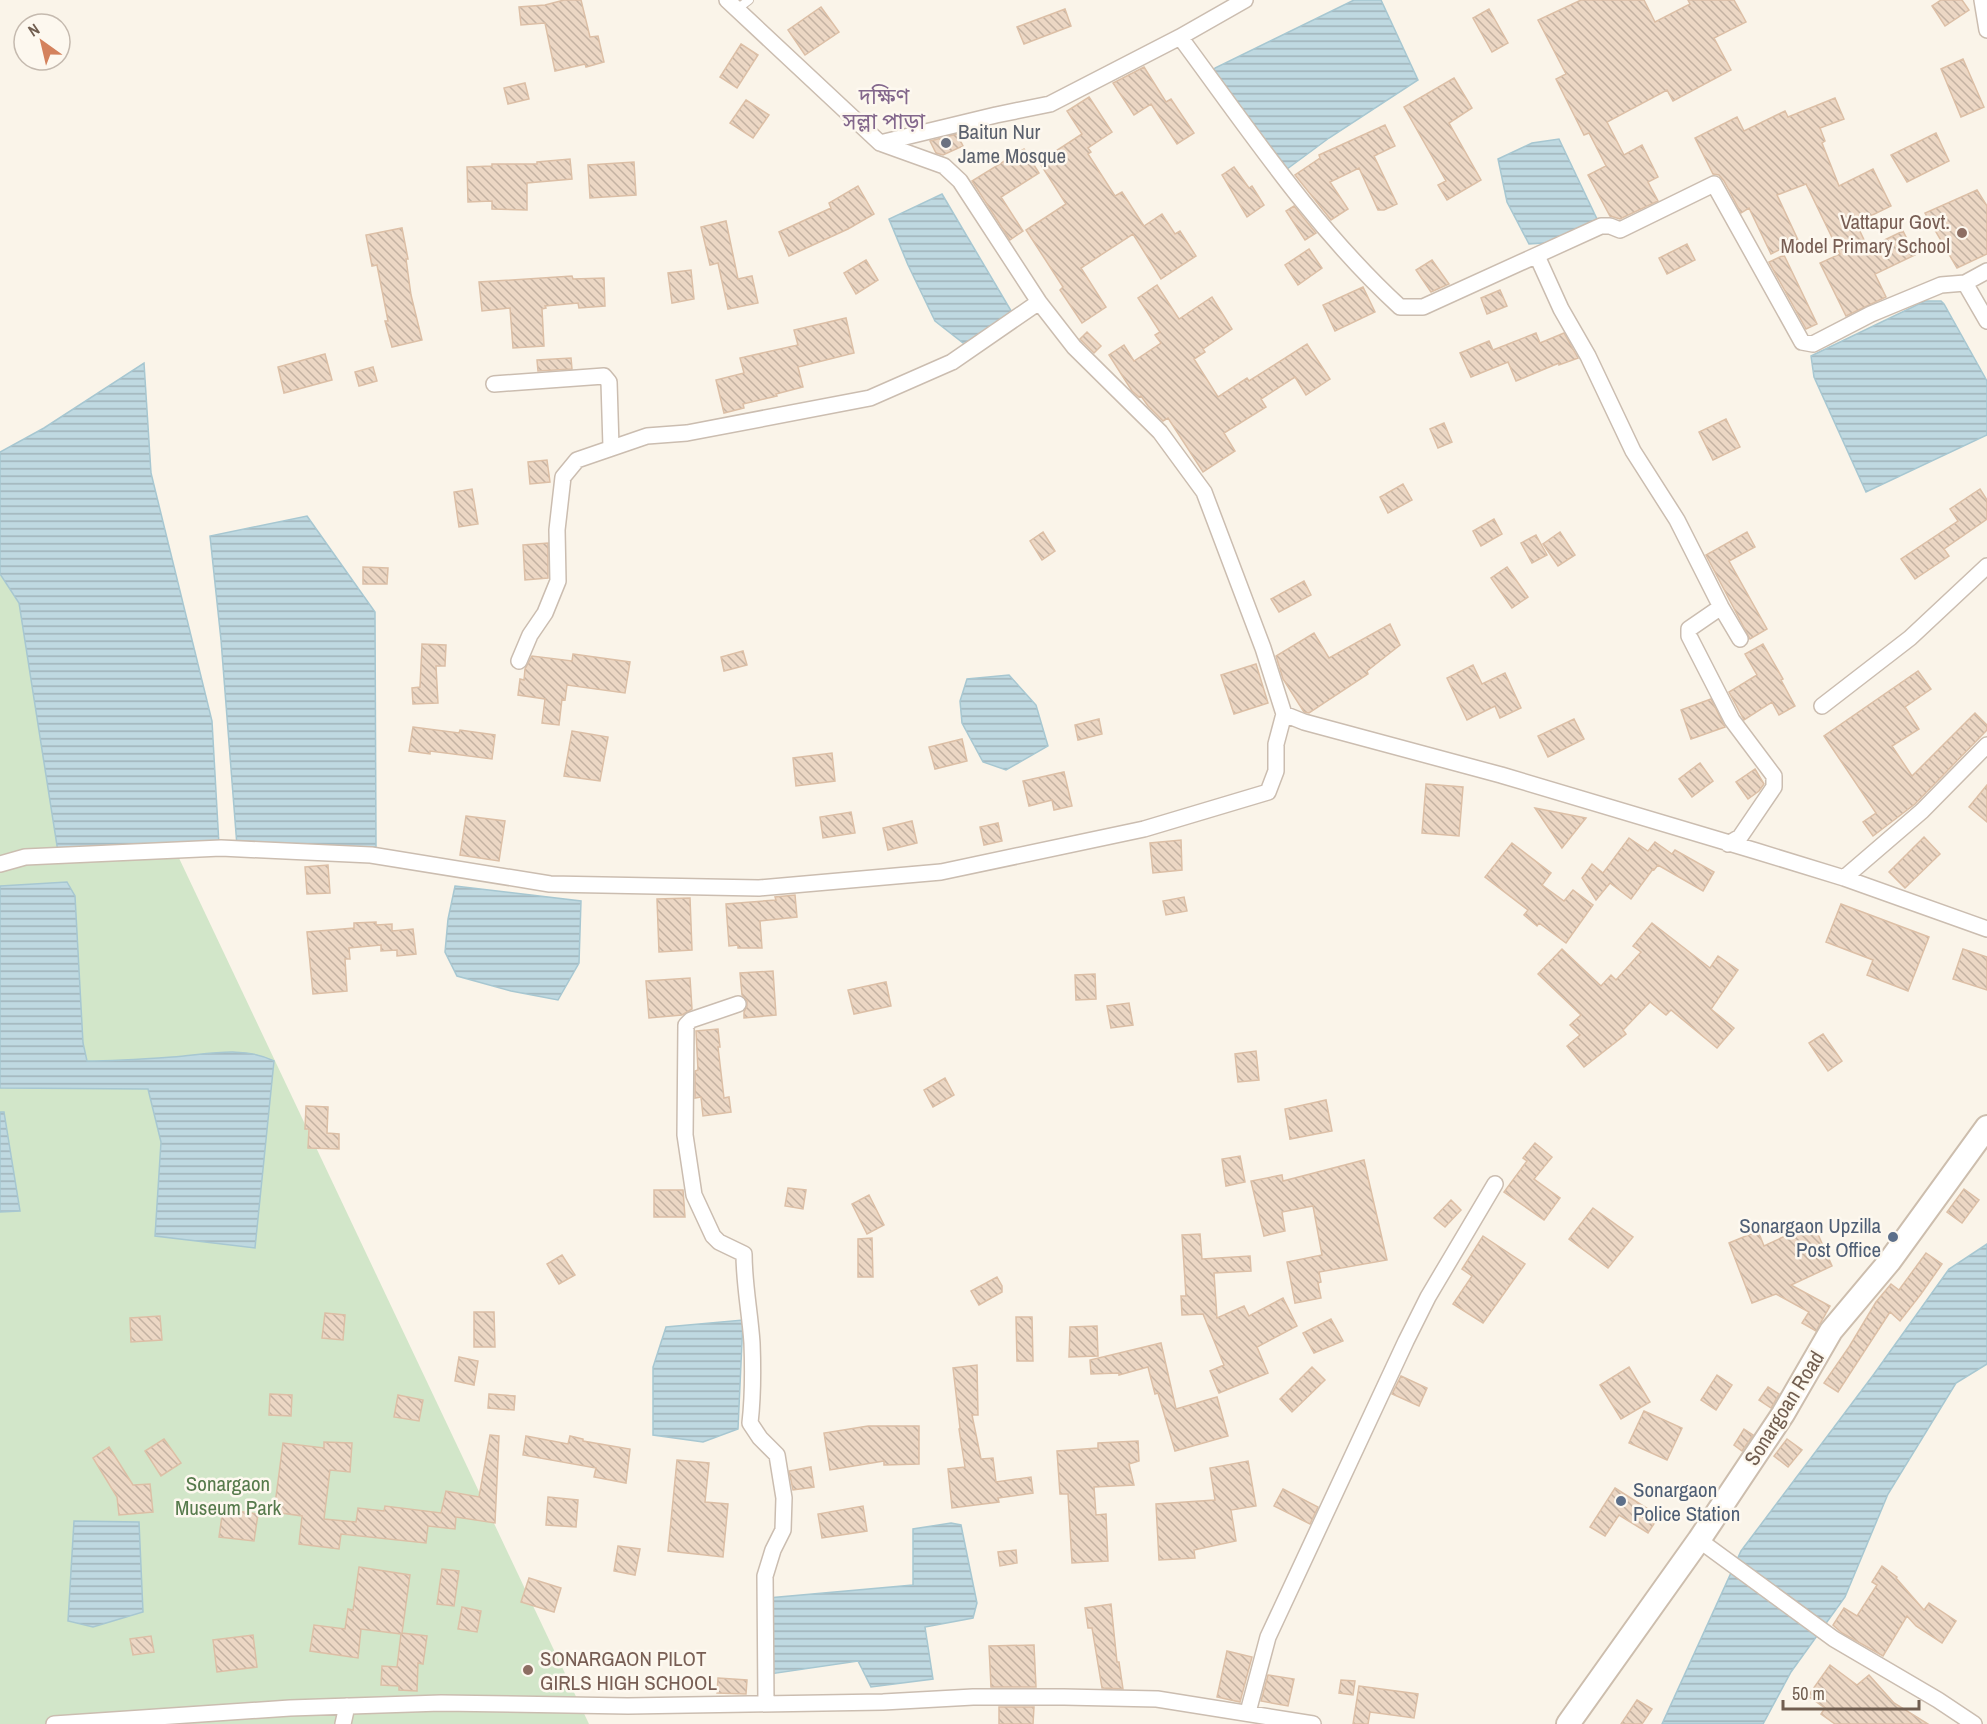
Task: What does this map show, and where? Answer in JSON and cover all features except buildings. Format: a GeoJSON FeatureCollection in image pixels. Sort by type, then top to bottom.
{"type":"FeatureCollection","features":[{"type":"Feature","properties":{"kind":"main road","name":"Sonargoan Road"},"geometry":{"type":"LineString","coordinates":[[1568,1724],[1707,1546],[1831,1331],[1889,1262],[1987,1127]]}},
{"type":"Feature","properties":{"kind":"street"},"geometry":{"type":"LineString","coordinates":[[880,143],[1050,104],[1180,37],[1245,0]]}},
{"type":"Feature","properties":{"kind":"street"},"geometry":{"type":"LineString","coordinates":[[1982,0],[1987,30]]}},
{"type":"Feature","properties":{"kind":"street"},"geometry":{"type":"LineString","coordinates":[[0,864],[25,857],[221,848],[371,855],[549,884],[759,888],[941,872],[1144,829],[1268,792],[1276,771],[1276,744],[1284,714],[1263,648],[1204,492],[1160,432],[1074,347],[1039,302],[960,181],[944,166],[880,143],[738,3]]}},
{"type":"Feature","properties":{"kind":"street"},"geometry":{"type":"LineString","coordinates":[[1180,37],[1293,190],[1365,274],[1400,306],[1424,307],[1601,226],[1610,226],[1620,230],[1714,184],[1802,342],[1813,344],[1871,314],[1941,285],[1965,283],[1987,271]]}},
{"type":"Feature","properties":{"kind":"street"},"geometry":{"type":"LineString","coordinates":[[1537,256],[1561,309],[1588,356],[1633,450],[1677,520],[1721,607],[1740,639]]}},
{"type":"Feature","properties":{"kind":"street"},"geometry":{"type":"LineString","coordinates":[[1965,283],[1987,321]]}},
{"type":"Feature","properties":{"kind":"street"},"geometry":{"type":"LineString","coordinates":[[519,662],[530,634],[545,613],[558,581],[557,530],[563,477],[577,460],[647,436],[687,433],[870,398],[952,362],[1039,302]]}},
{"type":"Feature","properties":{"kind":"street"},"geometry":{"type":"LineString","coordinates":[[494,384],[604,376],[609,382],[610,447]]}},
{"type":"Feature","properties":{"kind":"street"},"geometry":{"type":"LineString","coordinates":[[1822,706],[1911,638],[1987,566]]}},
{"type":"Feature","properties":{"kind":"street"},"geometry":{"type":"LineString","coordinates":[[1721,607],[1689,629],[1689,636],[1732,720],[1774,776],[1774,787],[1740,837],[1728,844]]}},
{"type":"Feature","properties":{"kind":"street"},"geometry":{"type":"LineString","coordinates":[[1284,714],[1304,723],[1501,775],[1844,878],[1987,929]]}},
{"type":"Feature","properties":{"kind":"street"},"geometry":{"type":"LineString","coordinates":[[1844,878],[1922,811],[1987,745]]}},
{"type":"Feature","properties":{"kind":"street"},"geometry":{"type":"LineString","coordinates":[[738,1004],[691,1020],[686,1025],[685,1135],[694,1195],[713,1236],[744,1254],[744,1284],[752,1342],[750,1423],[760,1438],[777,1455],[784,1498],[783,1530],[773,1550],[765,1576],[766,1704]]}},
{"type":"Feature","properties":{"kind":"street"},"geometry":{"type":"LineString","coordinates":[[1248,1712],[1268,1637],[1406,1341],[1428,1297],[1495,1184]]}},
{"type":"Feature","properties":{"kind":"street"},"geometry":{"type":"LineString","coordinates":[[1707,1546],[1834,1639],[1938,1700],[1974,1724]]}},
{"type":"Feature","properties":{"kind":"street"},"geometry":{"type":"LineString","coordinates":[[54,1724],[347,1706],[441,1703],[628,1706],[883,1702],[973,1697],[1076,1697],[1157,1699],[1313,1724]]}},
{"type":"Feature","properties":{"kind":"street"},"geometry":{"type":"LineString","coordinates":[[343,1724],[347,1706]]}},
{"type":"Feature","properties":{"kind":"green space","name":"Sonargaon Museum Park"},"geometry":{"type":"Polygon","coordinates":[[[0,480],[589,1724],[0,1724],[0,480]]]}},
{"type":"Feature","properties":{"kind":"water"},"geometry":{"type":"Polygon","coordinates":[[[1354,0],[1381,0],[1418,80],[1329,138],[1283,172],[1212,75],[1215,68],[1354,0]]]}},
{"type":"Feature","properties":{"kind":"water"},"geometry":{"type":"Polygon","coordinates":[[[1559,139],[1597,219],[1561,242],[1529,244],[1507,202],[1498,159],[1532,143],[1559,139]]]}},
{"type":"Feature","properties":{"kind":"water"},"geometry":{"type":"Polygon","coordinates":[[[942,194],[1013,314],[967,346],[935,321],[889,219],[942,194]]]}},
{"type":"Feature","properties":{"kind":"water"},"geometry":{"type":"Polygon","coordinates":[[[1925,301],[1941,301],[1944,304],[1987,381],[1987,435],[1866,492],[1814,377],[1811,356],[1925,301]]]}},
{"type":"Feature","properties":{"kind":"water"},"geometry":{"type":"Polygon","coordinates":[[[144,363],[151,473],[212,721],[219,845],[58,852],[19,603],[0,574],[0,452],[44,428],[144,363]]]}},
{"type":"Feature","properties":{"kind":"water"},"geometry":{"type":"Polygon","coordinates":[[[307,516],[375,612],[376,847],[237,846],[221,640],[210,536],[307,516]]]}},
{"type":"Feature","properties":{"kind":"water"},"geometry":{"type":"Polygon","coordinates":[[[1009,675],[1036,705],[1048,746],[1006,770],[983,762],[962,723],[960,701],[967,679],[1009,675]]]}},
{"type":"Feature","properties":{"kind":"water"},"geometry":{"type":"Polygon","coordinates":[[[67,882],[75,896],[83,1043],[87,1061],[237,1052],[250,1053],[274,1061],[255,1248],[155,1236],[161,1142],[148,1089],[0,1088],[0,886],[67,882]]]}},
{"type":"Feature","properties":{"kind":"water"},"geometry":{"type":"Polygon","coordinates":[[[455,886],[581,901],[579,963],[558,1000],[511,991],[457,976],[445,952],[448,919],[455,886]]]}},
{"type":"Feature","properties":{"kind":"water"},"geometry":{"type":"Polygon","coordinates":[[[0,1112],[4,1112],[20,1211],[0,1212],[0,1112]]]}},
{"type":"Feature","properties":{"kind":"water"},"geometry":{"type":"Polygon","coordinates":[[[1987,1244],[1987,1364],[1956,1383],[1888,1494],[1845,1597],[1791,1672],[1763,1724],[1662,1724],[1741,1551],[1874,1374],[1949,1269],[1987,1244]]]}},
{"type":"Feature","properties":{"kind":"water"},"geometry":{"type":"Polygon","coordinates":[[[743,1320],[738,1429],[703,1442],[653,1435],[653,1367],[666,1327],[743,1320]]]}},
{"type":"Feature","properties":{"kind":"water"},"geometry":{"type":"Polygon","coordinates":[[[74,1521],[139,1522],[143,1612],[93,1627],[68,1621],[74,1521]]]}},
{"type":"Feature","properties":{"kind":"water"},"geometry":{"type":"Polygon","coordinates":[[[951,1523],[961,1525],[977,1603],[973,1618],[925,1627],[933,1679],[871,1687],[858,1661],[770,1674],[768,1598],[913,1585],[913,1529],[951,1523]]]}},
{"type":"Feature","properties":{"kind":"place","name":"Baitun Nur Jame Mosque"},"geometry":{"type":"Point","coordinates":[946,143]}},
{"type":"Feature","properties":{"kind":"place","name":"Vattapur Govt. Model Primary School"},"geometry":{"type":"Point","coordinates":[1962,233]}},
{"type":"Feature","properties":{"kind":"place","name":"Sonargaon Upzilla Post Office"},"geometry":{"type":"Point","coordinates":[1893,1237]}},
{"type":"Feature","properties":{"kind":"place","name":"Sonargaon Police Station"},"geometry":{"type":"Point","coordinates":[1621,1501]}},
{"type":"Feature","properties":{"kind":"place","name":"SONARGAON PILOT GIRLS HIGH SCHOOL"},"geometry":{"type":"Point","coordinates":[528,1670]}},
{"type":"Feature","properties":{"kind":"district","name":"দক্ষিণ সল্লা পাড়া"},"geometry":{"type":"Point","coordinates":[884,108]}}]}
